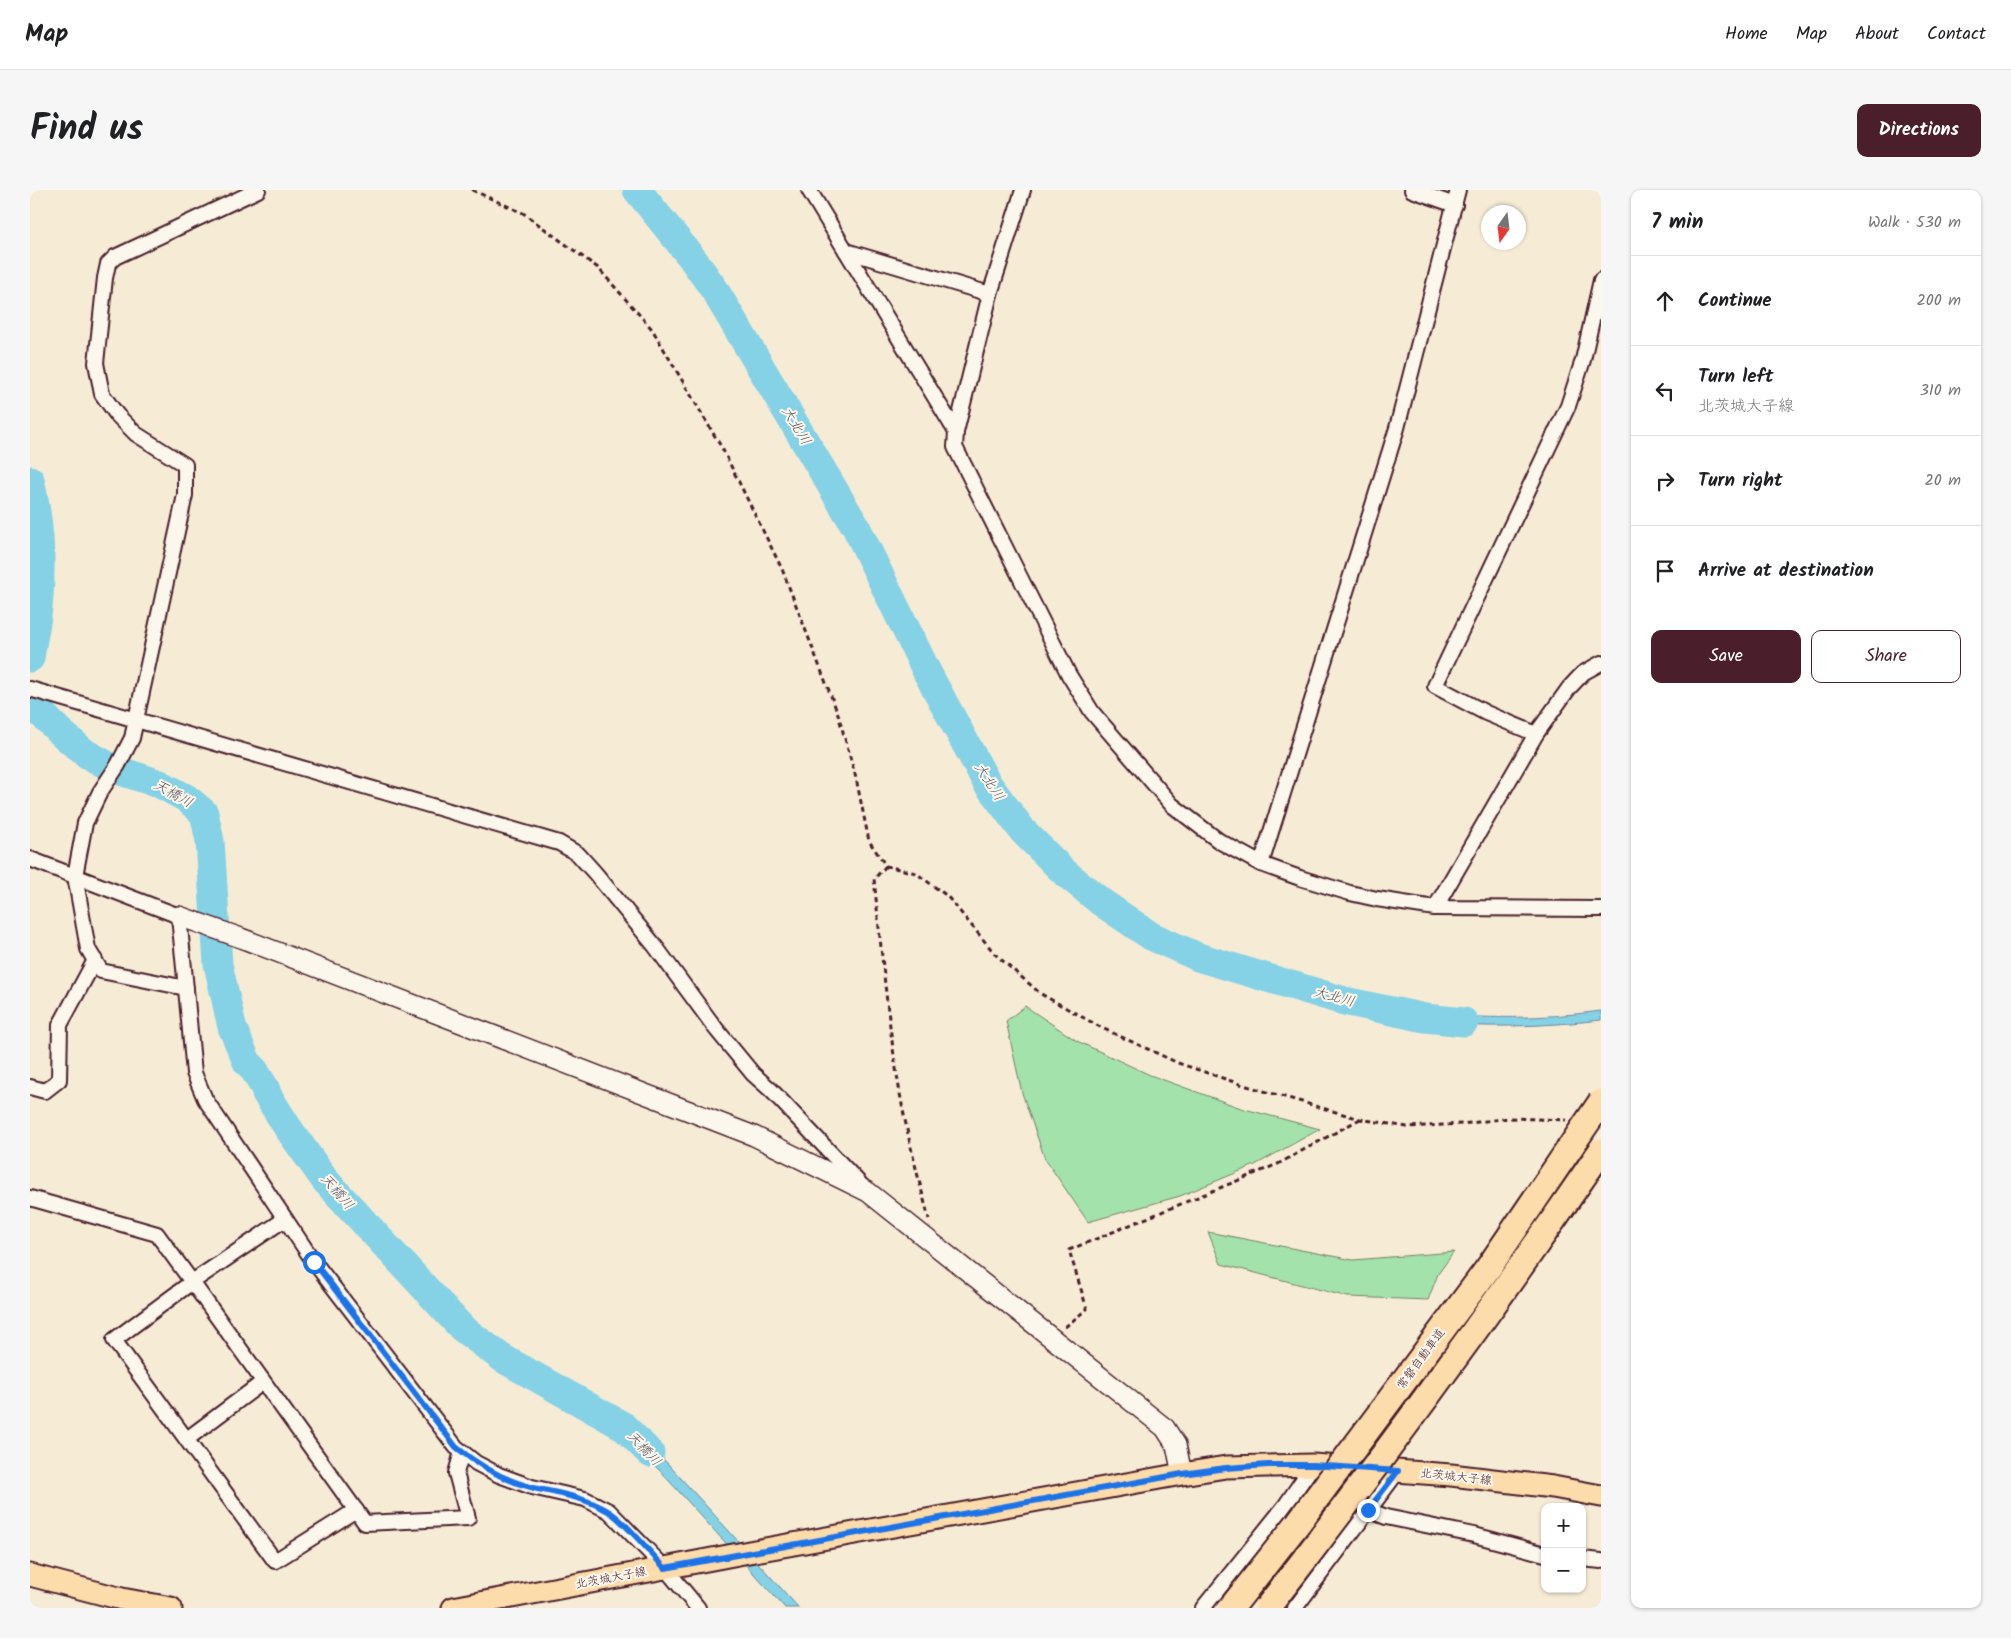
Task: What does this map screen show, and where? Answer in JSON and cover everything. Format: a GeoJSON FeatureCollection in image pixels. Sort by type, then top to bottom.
{"type":"FeatureCollection","features":[{"type":"Feature","properties":{"kind":"highway","name":"常磐自動車道"},"geometry":{"type":"LineString","coordinates":[[1231,1608],[1304,1516],[1483,1275],[1601,1102]]}},
{"type":"Feature","properties":{"kind":"highway"},"geometry":{"type":"LineString","coordinates":[[1267,1608],[1420,1406],[1516,1275],[1601,1151]]}},
{"type":"Feature","properties":{"kind":"main road","name":"北茨城大子線"},"geometry":{"type":"LineString","coordinates":[[453,1608],[741,1553],[1182,1474],[1226,1468],[1313,1465],[1398,1471],[1553,1487],[1601,1496]]}},
{"type":"Feature","properties":{"kind":"main road"},"geometry":{"type":"LineString","coordinates":[[30,1575],[122,1599],[171,1608]]}},
{"type":"Feature","properties":{"kind":"street"},"geometry":{"type":"LineString","coordinates":[[186,988],[101,970],[88,949],[75,876],[85,823],[100,792],[118,766],[132,738],[138,720],[185,495],[185,465],[136,434],[118,415],[102,394],[96,363],[108,264],[115,257],[258,190]]}},
{"type":"Feature","properties":{"kind":"street"},"geometry":{"type":"LineString","coordinates":[[809,190],[956,432]]}},
{"type":"Feature","properties":{"kind":"street"},"geometry":{"type":"LineString","coordinates":[[1023,190],[990,294],[956,432],[955,447],[1069,675],[1092,712],[1172,805],[1219,841],[1261,864],[1350,893],[1435,908],[1601,909]]}},
{"type":"Feature","properties":{"kind":"street"},"geometry":{"type":"LineString","coordinates":[[1412,190],[1456,205]]}},
{"type":"Feature","properties":{"kind":"street"},"geometry":{"type":"LineString","coordinates":[[1261,864],[1397,428],[1456,205],[1458,190]]}},
{"type":"Feature","properties":{"kind":"street"},"geometry":{"type":"LineString","coordinates":[[846,251],[990,294]]}},
{"type":"Feature","properties":{"kind":"street"},"geometry":{"type":"LineString","coordinates":[[1536,734],[1486,713],[1435,686],[1568,406],[1583,360],[1601,280]]}},
{"type":"Feature","properties":{"kind":"street"},"geometry":{"type":"LineString","coordinates":[[1435,908],[1536,734],[1568,688],[1583,673],[1601,663]]}},
{"type":"Feature","properties":{"kind":"street"},"geometry":{"type":"LineString","coordinates":[[30,689],[559,843],[578,854],[655,946],[716,1029],[753,1074],[772,1091],[868,1192],[1165,1428],[1176,1445],[1182,1474]]}},
{"type":"Feature","properties":{"kind":"street"},"geometry":{"type":"LineString","coordinates":[[30,859],[210,926],[754,1136],[868,1192]]}},
{"type":"Feature","properties":{"kind":"street"},"geometry":{"type":"LineString","coordinates":[[179,916],[194,1073],[205,1099],[314,1262],[450,1440],[462,1452],[476,1463],[499,1475],[532,1487],[584,1499],[609,1511],[665,1568],[698,1608]]}},
{"type":"Feature","properties":{"kind":"street"},"geometry":{"type":"LineString","coordinates":[[30,1087],[46,1092],[59,1080],[60,1024],[95,960]]}},
{"type":"Feature","properties":{"kind":"street"},"geometry":{"type":"LineString","coordinates":[[30,1198],[157,1234],[365,1524],[468,1518],[456,1474],[462,1452]]}},
{"type":"Feature","properties":{"kind":"street"},"geometry":{"type":"LineString","coordinates":[[285,1219],[192,1282],[114,1340],[275,1560],[356,1510]]}},
{"type":"Feature","properties":{"kind":"street"},"geometry":{"type":"LineString","coordinates":[[187,1439],[263,1382]]}},
{"type":"Feature","properties":{"kind":"street"},"geometry":{"type":"LineString","coordinates":[[1203,1608],[1285,1506],[1313,1465]]}},
{"type":"Feature","properties":{"kind":"street"},"geometry":{"type":"LineString","coordinates":[[1295,1608],[1398,1471]]}},
{"type":"Feature","properties":{"kind":"street"},"geometry":{"type":"LineString","coordinates":[[1368,1510],[1386,1517],[1474,1535],[1541,1553]]}},
{"type":"Feature","properties":{"kind":"street"},"geometry":{"type":"LineString","coordinates":[[1586,1559],[1601,1561]]}},
{"type":"Feature","properties":{"kind":"path"},"geometry":{"type":"LineString","coordinates":[[472,190],[523,213],[598,268],[652,329],[724,450],[782,569],[838,714],[856,778],[869,841],[886,866],[916,873],[947,896],[996,954],[1041,994],[1102,1028],[1178,1063],[1240,1084],[1360,1119],[1407,1127],[1462,1124],[1509,1118],[1574,1120]]}},
{"type":"Feature","properties":{"kind":"path"},"geometry":{"type":"LineString","coordinates":[[886,866],[874,879],[897,1080],[911,1151],[936,1246]]}},
{"type":"Feature","properties":{"kind":"path"},"geometry":{"type":"LineString","coordinates":[[1051,1338],[1086,1309],[1069,1250],[1278,1164],[1360,1119]]}},
{"type":"Feature","properties":{"kind":"green space"},"geometry":{"type":"Polygon","coordinates":[[[1025,1006],[1077,1041],[1150,1075],[1241,1108],[1320,1129],[1255,1165],[1180,1196],[1088,1222],[1045,1159],[1022,1093],[1006,1021],[1025,1006]]]}},
{"type":"Feature","properties":{"kind":"green space"},"geometry":{"type":"Polygon","coordinates":[[[1208,1232],[1353,1260],[1454,1252],[1438,1274],[1428,1300],[1348,1297],[1221,1264],[1208,1232]]]}},
{"type":"Feature","properties":{"kind":"water"},"geometry":{"type":"Polygon","coordinates":[[[1601,1011],[1601,1020],[1556,1024],[1468,1026],[1423,1023],[1425,1014],[1513,1017],[1557,1016],[1601,1011]]]}},
{"type":"Feature","properties":{"kind":"water"},"geometry":{"type":"Polygon","coordinates":[[[627,1422],[668,1464],[799,1608],[785,1608],[660,1471],[619,1430],[627,1422]]]}},
{"type":"Feature","properties":{"kind":"waterway","name":"大北川"},"geometry":{"type":"LineString","coordinates":[[637,190],[692,258],[714,289],[856,527],[928,674],[987,783],[1023,831],[1063,871],[1101,902],[1151,936],[1198,957],[1344,1001],[1425,1018],[1464,1022]]}},
{"type":"Feature","properties":{"kind":"waterway","name":"天橋川"},"geometry":{"type":"LineString","coordinates":[[30,480],[38,523],[40,567],[38,612],[30,658]]}},
{"type":"Feature","properties":{"kind":"waterway","name":"天橋川"},"geometry":{"type":"LineString","coordinates":[[30,702],[85,753],[114,769],[160,784],[186,798],[204,813],[210,841],[218,964],[232,1027],[247,1062],[253,1068],[288,1128],[325,1180],[462,1328],[502,1358],[623,1426],[650,1453]]}},
{"type":"Feature","properties":{"kind":"route"},"geometry":{"type":"LineString","coordinates":[[314,1262],[456,1447],[476,1463],[499,1475],[532,1487],[584,1499],[609,1511],[665,1568],[1182,1474],[1226,1468],[1268,1465],[1313,1465],[1398,1471],[1368,1510]]}}]}
